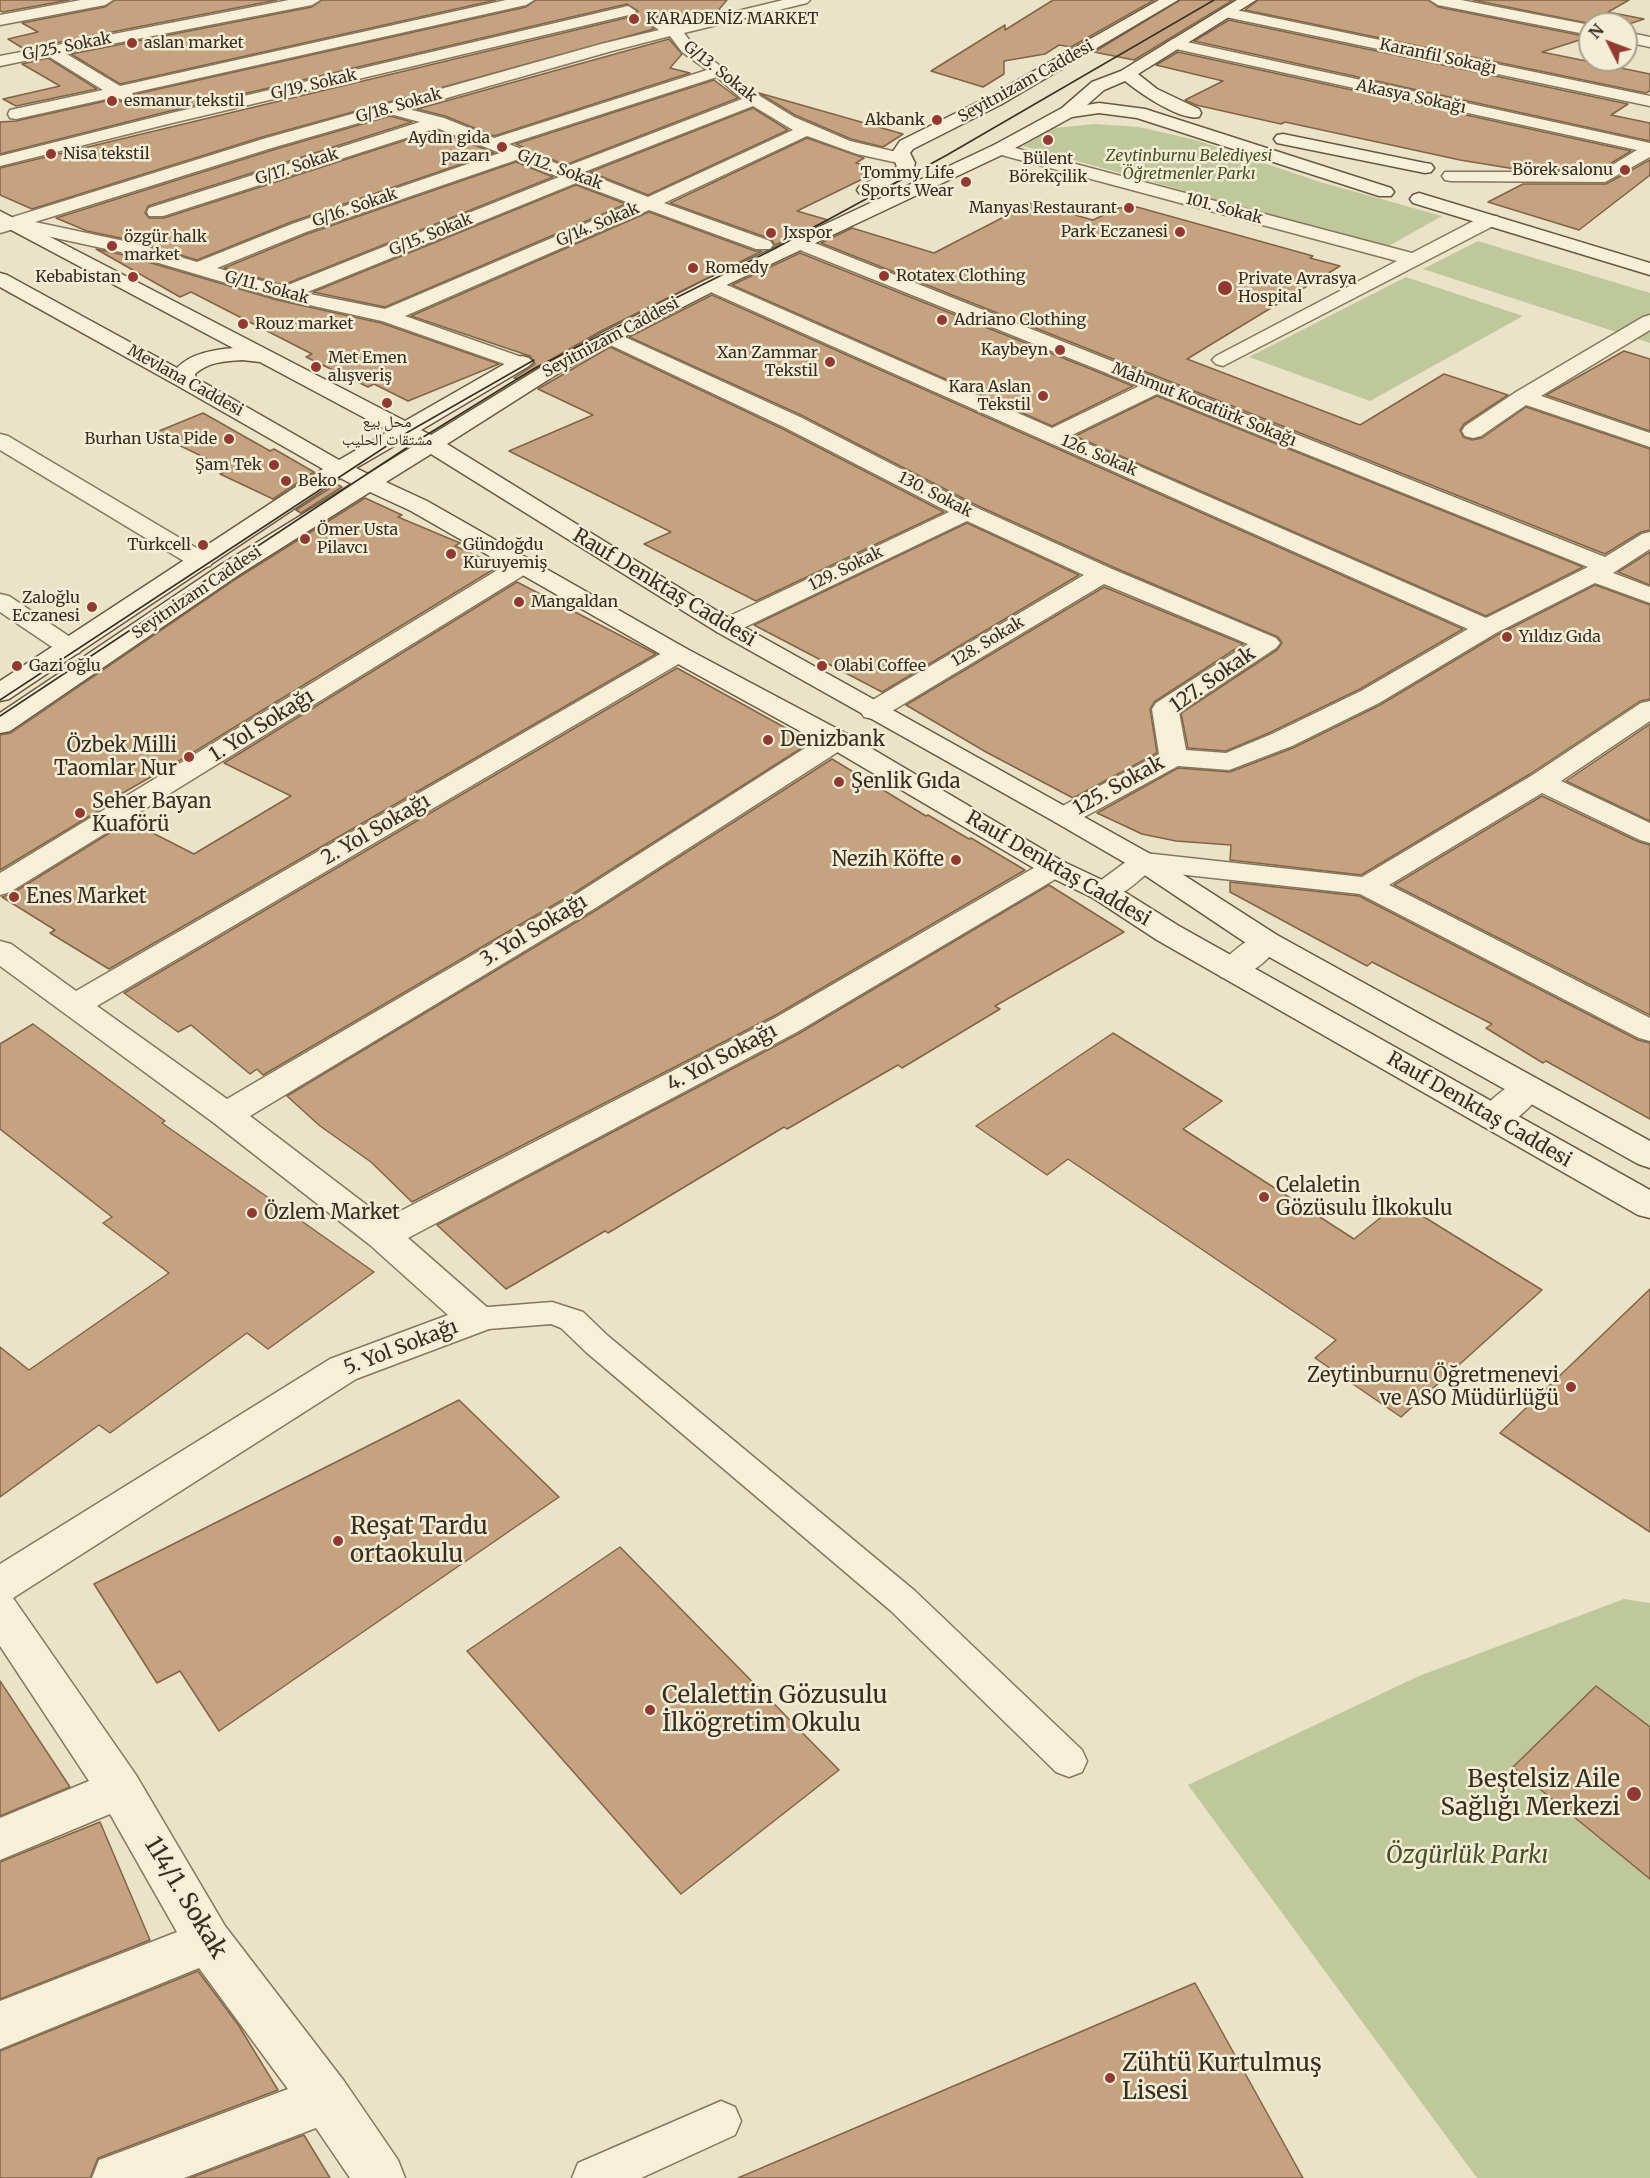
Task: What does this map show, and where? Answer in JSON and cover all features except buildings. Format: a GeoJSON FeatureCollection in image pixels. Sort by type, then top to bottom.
{"type":"FeatureCollection","features":[{"type":"Feature","properties":{"kind":"street"},"geometry":{"type":"LineString","coordinates":[[0,20],[62,3],[105,0]]}},
{"type":"Feature","properties":{"kind":"street","name":"G/25. Sokak"},"geometry":{"type":"LineString","coordinates":[[0,61],[312,0]]}},
{"type":"Feature","properties":{"kind":"street"},"geometry":{"type":"LineString","coordinates":[[16,114],[212,70],[489,3],[526,0]]}},
{"type":"Feature","properties":{"kind":"street","name":"G/13. Sokak"},"geometry":{"type":"LineString","coordinates":[[603,0],[678,38],[754,100],[806,130],[855,148],[903,159]]}},
{"type":"Feature","properties":{"kind":"street","name":"G/18. Sokak"},"geometry":{"type":"LineString","coordinates":[[4,222],[269,143],[607,47],[678,38],[800,0]]}},
{"type":"Feature","properties":{"kind":"street","name":"Seyitnizam Caddesi"},"geometry":{"type":"LineString","coordinates":[[0,693],[339,469],[520,363],[763,245],[906,169],[901,153],[906,145],[996,100],[1170,0]]}},
{"type":"Feature","properties":{"kind":"street","name":"Seyitnizam Caddesi"},"geometry":{"type":"LineString","coordinates":[[0,725],[231,569],[430,444],[609,337],[711,285],[1000,149],[1068,112],[1098,86],[1127,74],[1248,0]]}},
{"type":"Feature","properties":{"kind":"street"},"geometry":{"type":"LineString","coordinates":[[1438,0],[1578,28]]}},
{"type":"Feature","properties":{"kind":"street","name":"G/19. Sokak"},"geometry":{"type":"LineString","coordinates":[[0,161],[167,119],[628,11]]}},
{"type":"Feature","properties":{"kind":"street","name":"Karanfil Sokağı"},"geometry":{"type":"LineString","coordinates":[[1226,13],[1650,101]]}},
{"type":"Feature","properties":{"kind":"street"},"geometry":{"type":"LineString","coordinates":[[147,31],[166,42]]}},
{"type":"Feature","properties":{"kind":"street"},"geometry":{"type":"LineString","coordinates":[[658,52],[678,38]]}},
{"type":"Feature","properties":{"kind":"street","name":"Akasya Sokağı"},"geometry":{"type":"LineString","coordinates":[[1173,44],[1647,154]]}},
{"type":"Feature","properties":{"kind":"street"},"geometry":{"type":"LineString","coordinates":[[48,50],[167,119]]}},
{"type":"Feature","properties":{"kind":"street"},"geometry":{"type":"LineString","coordinates":[[194,59],[212,70]]}},
{"type":"Feature","properties":{"kind":"street"},"geometry":{"type":"LineString","coordinates":[[493,144],[718,71]]}},
{"type":"Feature","properties":{"kind":"street"},"geometry":{"type":"LineString","coordinates":[[1127,74],[1152,93],[1198,116],[1233,125]]}},
{"type":"Feature","properties":{"kind":"street","name":"G/15. Sokak"},"geometry":{"type":"LineString","coordinates":[[284,294],[754,100]]}},
{"type":"Feature","properties":{"kind":"street"},"geometry":{"type":"LineString","coordinates":[[1068,112],[1099,108],[1139,113],[1385,192],[1419,199],[1650,269]]}},
{"type":"Feature","properties":{"kind":"street","name":"G/12. Sokak"},"geometry":{"type":"LineString","coordinates":[[390,109],[440,118],[515,154],[763,245]]}},
{"type":"Feature","properties":{"kind":"street","name":"G/17. Sokak"},"geometry":{"type":"LineString","coordinates":[[156,212],[440,118]]}},
{"type":"Feature","properties":{"kind":"street","name":"G/14. Sokak"},"geometry":{"type":"LineString","coordinates":[[387,316],[648,203],[806,130]]}},
{"type":"Feature","properties":{"kind":"street"},"geometry":{"type":"LineString","coordinates":[[1267,135],[1425,168],[1456,183],[1490,220]]}},
{"type":"Feature","properties":{"kind":"street","name":"101. Sokak"},"geometry":{"type":"LineString","coordinates":[[1000,149],[1414,260]]}},
{"type":"Feature","properties":{"kind":"street","name":"G/16. Sokak"},"geometry":{"type":"LineString","coordinates":[[197,269],[310,224],[515,154]]}},
{"type":"Feature","properties":{"kind":"street"},"geometry":{"type":"LineString","coordinates":[[1419,199],[1445,196],[1456,183],[1544,177],[1605,177],[1647,154]]}},
{"type":"Feature","properties":{"kind":"street"},"geometry":{"type":"LineString","coordinates":[[1385,192],[1370,182],[1370,177],[1375,172],[1396,167],[1425,168]]}},
{"type":"Feature","properties":{"kind":"street"},"geometry":{"type":"LineString","coordinates":[[1223,360],[1490,220]]}},
{"type":"Feature","properties":{"kind":"street","name":"G/11. Sokak"},"geometry":{"type":"LineString","coordinates":[[4,222],[129,248],[284,294],[387,316],[520,363]]}},
{"type":"Feature","properties":{"kind":"street","name":"Rauf Denktaş Caddesi"},"geometry":{"type":"LineString","coordinates":[[4,222],[430,444],[726,627],[1144,862],[1266,942],[1650,1156]]}},
{"type":"Feature","properties":{"kind":"street","name":"Mahmut Kocatürk Sokağı"},"geometry":{"type":"LineString","coordinates":[[802,244],[1157,386],[1600,570],[1650,596]]}},
{"type":"Feature","properties":{"kind":"street","name":"Mevlana Caddesi"},"geometry":{"type":"LineString","coordinates":[[0,279],[186,381],[339,469],[369,482]]}},
{"type":"Feature","properties":{"kind":"street","name":"126. Sokak"},"geometry":{"type":"LineString","coordinates":[[711,285],[1487,628]]}},
{"type":"Feature","properties":{"kind":"street"},"geometry":{"type":"LineString","coordinates":[[1473,431],[1524,397],[1650,321]]}},
{"type":"Feature","properties":{"kind":"street"},"geometry":{"type":"LineString","coordinates":[[134,352],[151,355],[184,351],[200,340],[203,325]]}},
{"type":"Feature","properties":{"kind":"street","name":"130. Sokak"},"geometry":{"type":"LineString","coordinates":[[609,337],[792,422],[967,512],[1102,574],[1267,643]]}},
{"type":"Feature","properties":{"kind":"street"},"geometry":{"type":"LineString","coordinates":[[186,381],[184,374],[187,369],[213,358],[247,353],[265,357]]}},
{"type":"Feature","properties":{"kind":"street"},"geometry":{"type":"LineString","coordinates":[[1052,436],[1157,386]]}},
{"type":"Feature","properties":{"kind":"street"},"geometry":{"type":"LineString","coordinates":[[1524,397],[1650,440]]}},
{"type":"Feature","properties":{"kind":"street"},"geometry":{"type":"LineString","coordinates":[[0,441],[201,561]]}},
{"type":"Feature","properties":{"kind":"street","name":"Rauf Denktaş Caddesi"},"geometry":{"type":"LineString","coordinates":[[369,482],[418,506],[678,654],[837,740],[1054,868],[1104,892],[1232,970],[1650,1206]]}},
{"type":"Feature","properties":{"kind":"street","name":"129. Sokak"},"geometry":{"type":"LineString","coordinates":[[726,627],[967,512]]}},
{"type":"Feature","properties":{"kind":"street"},"geometry":{"type":"LineString","coordinates":[[1173,757],[1229,762],[1282,740],[1370,697],[1487,628],[1600,570],[1650,539]]}},
{"type":"Feature","properties":{"kind":"street","name":"1. Yol Sokağı"},"geometry":{"type":"LineString","coordinates":[[0,886],[523,565]]}},
{"type":"Feature","properties":{"kind":"street","name":"128. Sokak"},"geometry":{"type":"LineString","coordinates":[[873,711],[1102,574]]}},
{"type":"Feature","properties":{"kind":"street"},"geometry":{"type":"LineString","coordinates":[[0,601],[70,648]]}},
{"type":"Feature","properties":{"kind":"street","name":"127. Sokak"},"geometry":{"type":"LineString","coordinates":[[1173,757],[1165,709],[1267,643]]}},
{"type":"Feature","properties":{"kind":"street","name":"2. Yol Sokağı"},"geometry":{"type":"LineString","coordinates":[[74,1006],[678,654]]}},
{"type":"Feature","properties":{"kind":"street"},"geometry":{"type":"LineString","coordinates":[[1367,885],[1541,782],[1650,709]]}},
{"type":"Feature","properties":{"kind":"street","name":"3. Yol Sokağı"},"geometry":{"type":"LineString","coordinates":[[226,1114],[586,901],[837,740]]}},
{"type":"Feature","properties":{"kind":"street","name":"125. Sokak"},"geometry":{"type":"LineString","coordinates":[[1065,816],[1173,757]]}},
{"type":"Feature","properties":{"kind":"street"},"geometry":{"type":"LineString","coordinates":[[1541,782],[1650,834]]}},
{"type":"Feature","properties":{"kind":"street"},"geometry":{"type":"LineString","coordinates":[[1104,892],[1144,862],[1367,885],[1650,1031]]}},
{"type":"Feature","properties":{"kind":"street","name":"4. Yol Sokağı"},"geometry":{"type":"LineString","coordinates":[[383,1236],[786,1025],[1054,868]]}},
{"type":"Feature","properties":{"kind":"street"},"geometry":{"type":"LineString","coordinates":[[1232,970],[1266,942]]}},
{"type":"Feature","properties":{"kind":"street","name":"5. Yol Sokağı"},"geometry":{"type":"LineString","coordinates":[[0,951],[226,1114],[383,1236],[476,1319],[343,1369],[0,1585]]}},
{"type":"Feature","properties":{"kind":"street"},"geometry":{"type":"LineString","coordinates":[[1494,1118],[1527,1089]]}},
{"type":"Feature","properties":{"kind":"street","name":"114/1. Sokak"},"geometry":{"type":"LineString","coordinates":[[0,1611],[120,1789],[208,1942],[326,2099],[380,2178]]}},
{"type":"Feature","properties":{"kind":"street"},"geometry":{"type":"LineString","coordinates":[[0,1839],[120,1789]]}},
{"type":"Feature","properties":{"kind":"street"},"geometry":{"type":"LineString","coordinates":[[0,2025],[208,1942]]}},
{"type":"Feature","properties":{"kind":"street"},"geometry":{"type":"LineString","coordinates":[[117,2178],[326,2099]]}},
{"type":"Feature","properties":{"kind":"lane"},"geometry":{"type":"LineString","coordinates":[[476,1319],[552,1313],[572,1320],[606,1352],[903,1601],[1069,1761]]}},
{"type":"Feature","properties":{"kind":"lane"},"geometry":{"type":"LineString","coordinates":[[593,2178],[720,2121]]}},
{"type":"Feature","properties":{"kind":"green space","name":"Zeytinburnu Belediyesi Öğretmenler Parkı"},"geometry":{"type":"Polygon","coordinates":[[[1094,124],[1139,127],[1196,140],[1320,182],[1442,216],[1387,247],[1023,146],[1054,128],[1094,124]]]}},
{"type":"Feature","properties":{"kind":"green space"},"geometry":{"type":"Polygon","coordinates":[[[1478,241],[1650,293],[1650,343],[1423,269],[1478,241]]]}},
{"type":"Feature","properties":{"kind":"green space"},"geometry":{"type":"Polygon","coordinates":[[[1406,277],[1523,316],[1370,401],[1249,357],[1406,277]]]}},
{"type":"Feature","properties":{"kind":"green space","name":"Özgürlük Parkı"},"geometry":{"type":"Polygon","coordinates":[[[1624,1599],[1650,1603],[1650,2178],[1477,2178],[1188,1785],[1419,1676],[1624,1599]]]}},
{"type":"Feature","properties":{"kind":"tram line"},"geometry":{"type":"LineString","coordinates":[[0,716],[420,439],[535,368],[774,249],[947,155],[1214,0]]}},
{"type":"Feature","properties":{"kind":"tram line"},"geometry":{"type":"LineString","coordinates":[[0,700],[408,432],[534,360]]}},
{"type":"Feature","properties":{"kind":"place","name":"KARADENİZ MARKET"},"geometry":{"type":"Point","coordinates":[634,19]}},
{"type":"Feature","properties":{"kind":"place","name":"aslan market"},"geometry":{"type":"Point","coordinates":[132,43]}},
{"type":"Feature","properties":{"kind":"place","name":"esmanur tekstil"},"geometry":{"type":"Point","coordinates":[112,101]}},
{"type":"Feature","properties":{"kind":"place","name":"Akbank"},"geometry":{"type":"Point","coordinates":[937,120]}},
{"type":"Feature","properties":{"kind":"place","name":"Bülent Börekçilik"},"geometry":{"type":"Point","coordinates":[1048,140]}},
{"type":"Feature","properties":{"kind":"place","name":"Aydın gida pazarı"},"geometry":{"type":"Point","coordinates":[502,147]}},
{"type":"Feature","properties":{"kind":"place","name":"Nisa tekstil"},"geometry":{"type":"Point","coordinates":[51,154]}},
{"type":"Feature","properties":{"kind":"place","name":"Börek salonu"},"geometry":{"type":"Point","coordinates":[1625,170]}},
{"type":"Feature","properties":{"kind":"place","name":"Tommy Life Sports Wear"},"geometry":{"type":"Point","coordinates":[966,182]}},
{"type":"Feature","properties":{"kind":"place","name":"Manyas Restaurant"},"geometry":{"type":"Point","coordinates":[1129,208]}},
{"type":"Feature","properties":{"kind":"place","name":"Park Eczanesi"},"geometry":{"type":"Point","coordinates":[1180,232]}},
{"type":"Feature","properties":{"kind":"place","name":"Jxspor"},"geometry":{"type":"Point","coordinates":[771,233]}},
{"type":"Feature","properties":{"kind":"place","name":"özgür halk market"},"geometry":{"type":"Point","coordinates":[112,246]}},
{"type":"Feature","properties":{"kind":"place","name":"Romedy"},"geometry":{"type":"Point","coordinates":[693,268]}},
{"type":"Feature","properties":{"kind":"place","name":"Rotatex Clothing"},"geometry":{"type":"Point","coordinates":[884,276]}},
{"type":"Feature","properties":{"kind":"place","name":"Kebabistan"},"geometry":{"type":"Point","coordinates":[133,277]}},
{"type":"Feature","properties":{"kind":"place","name":"Private Avrasya Hospital"},"geometry":{"type":"Point","coordinates":[1225,288]}},
{"type":"Feature","properties":{"kind":"place","name":"Adriano Clothing"},"geometry":{"type":"Point","coordinates":[942,320]}},
{"type":"Feature","properties":{"kind":"place","name":"Rouz market"},"geometry":{"type":"Point","coordinates":[243,324]}},
{"type":"Feature","properties":{"kind":"place","name":"Kaybeyn"},"geometry":{"type":"Point","coordinates":[1060,350]}},
{"type":"Feature","properties":{"kind":"place","name":"Xan Zammar Tekstil"},"geometry":{"type":"Point","coordinates":[830,362]}},
{"type":"Feature","properties":{"kind":"place","name":"Met Emen alışveriş"},"geometry":{"type":"Point","coordinates":[316,367]}},
{"type":"Feature","properties":{"kind":"place","name":"Kara Aslan Tekstil"},"geometry":{"type":"Point","coordinates":[1043,396]}},
{"type":"Feature","properties":{"kind":"place","name":"محل بيع مشتقات الحليب"},"geometry":{"type":"Point","coordinates":[387,403]}},
{"type":"Feature","properties":{"kind":"place","name":"Burhan Usta Pide"},"geometry":{"type":"Point","coordinates":[229,439]}},
{"type":"Feature","properties":{"kind":"place","name":"Şam Tek"},"geometry":{"type":"Point","coordinates":[274,465]}},
{"type":"Feature","properties":{"kind":"place","name":"Beko"},"geometry":{"type":"Point","coordinates":[286,481]}},
{"type":"Feature","properties":{"kind":"place","name":"Ömer Usta Pilavcı"},"geometry":{"type":"Point","coordinates":[305,539]}},
{"type":"Feature","properties":{"kind":"place","name":"Turkcell"},"geometry":{"type":"Point","coordinates":[203,545]}},
{"type":"Feature","properties":{"kind":"place","name":"Gündoğdu Kuruyemiş"},"geometry":{"type":"Point","coordinates":[451,554]}},
{"type":"Feature","properties":{"kind":"place","name":"Mangaldan"},"geometry":{"type":"Point","coordinates":[519,602]}},
{"type":"Feature","properties":{"kind":"place","name":"Zaloğlu Eczanesi"},"geometry":{"type":"Point","coordinates":[92,607]}},
{"type":"Feature","properties":{"kind":"place","name":"Yıldız Gıda"},"geometry":{"type":"Point","coordinates":[1507,637]}},
{"type":"Feature","properties":{"kind":"place","name":"Gazi oğlu"},"geometry":{"type":"Point","coordinates":[17,666]}},
{"type":"Feature","properties":{"kind":"place","name":"Olabi Coffee"},"geometry":{"type":"Point","coordinates":[822,666]}},
{"type":"Feature","properties":{"kind":"place","name":"Denizbank"},"geometry":{"type":"Point","coordinates":[768,740]}},
{"type":"Feature","properties":{"kind":"place","name":"Özbek Milli Taomlar Nur"},"geometry":{"type":"Point","coordinates":[189,757]}},
{"type":"Feature","properties":{"kind":"place","name":"Şenlik Gıda"},"geometry":{"type":"Point","coordinates":[839,782]}},
{"type":"Feature","properties":{"kind":"place","name":"Seher Bayan Kuaförü"},"geometry":{"type":"Point","coordinates":[80,813]}},
{"type":"Feature","properties":{"kind":"place","name":"Nezih Köfte"},"geometry":{"type":"Point","coordinates":[956,860]}},
{"type":"Feature","properties":{"kind":"place","name":"Enes Market"},"geometry":{"type":"Point","coordinates":[14,897]}},
{"type":"Feature","properties":{"kind":"place","name":"Celaletin Gözüsulu İlkokulu"},"geometry":{"type":"Point","coordinates":[1264,1197]}},
{"type":"Feature","properties":{"kind":"place","name":"Özlem Market"},"geometry":{"type":"Point","coordinates":[252,1213]}},
{"type":"Feature","properties":{"kind":"place","name":"Zeytinburnu Öğretmenevi ve ASO Müdürlüğü"},"geometry":{"type":"Point","coordinates":[1571,1387]}},
{"type":"Feature","properties":{"kind":"place","name":"Reşat Tardu ortaokulu"},"geometry":{"type":"Point","coordinates":[338,1541]}},
{"type":"Feature","properties":{"kind":"place","name":"Celalettin Gözusulu İlkögretim Okulu"},"geometry":{"type":"Point","coordinates":[650,1710]}},
{"type":"Feature","properties":{"kind":"place","name":"Beştelsiz Aile Sağlığı Merkezi"},"geometry":{"type":"Point","coordinates":[1634,1794]}},
{"type":"Feature","properties":{"kind":"place","name":"Zühtü Kurtulmuş Lisesi"},"geometry":{"type":"Point","coordinates":[1110,2078]}}]}
